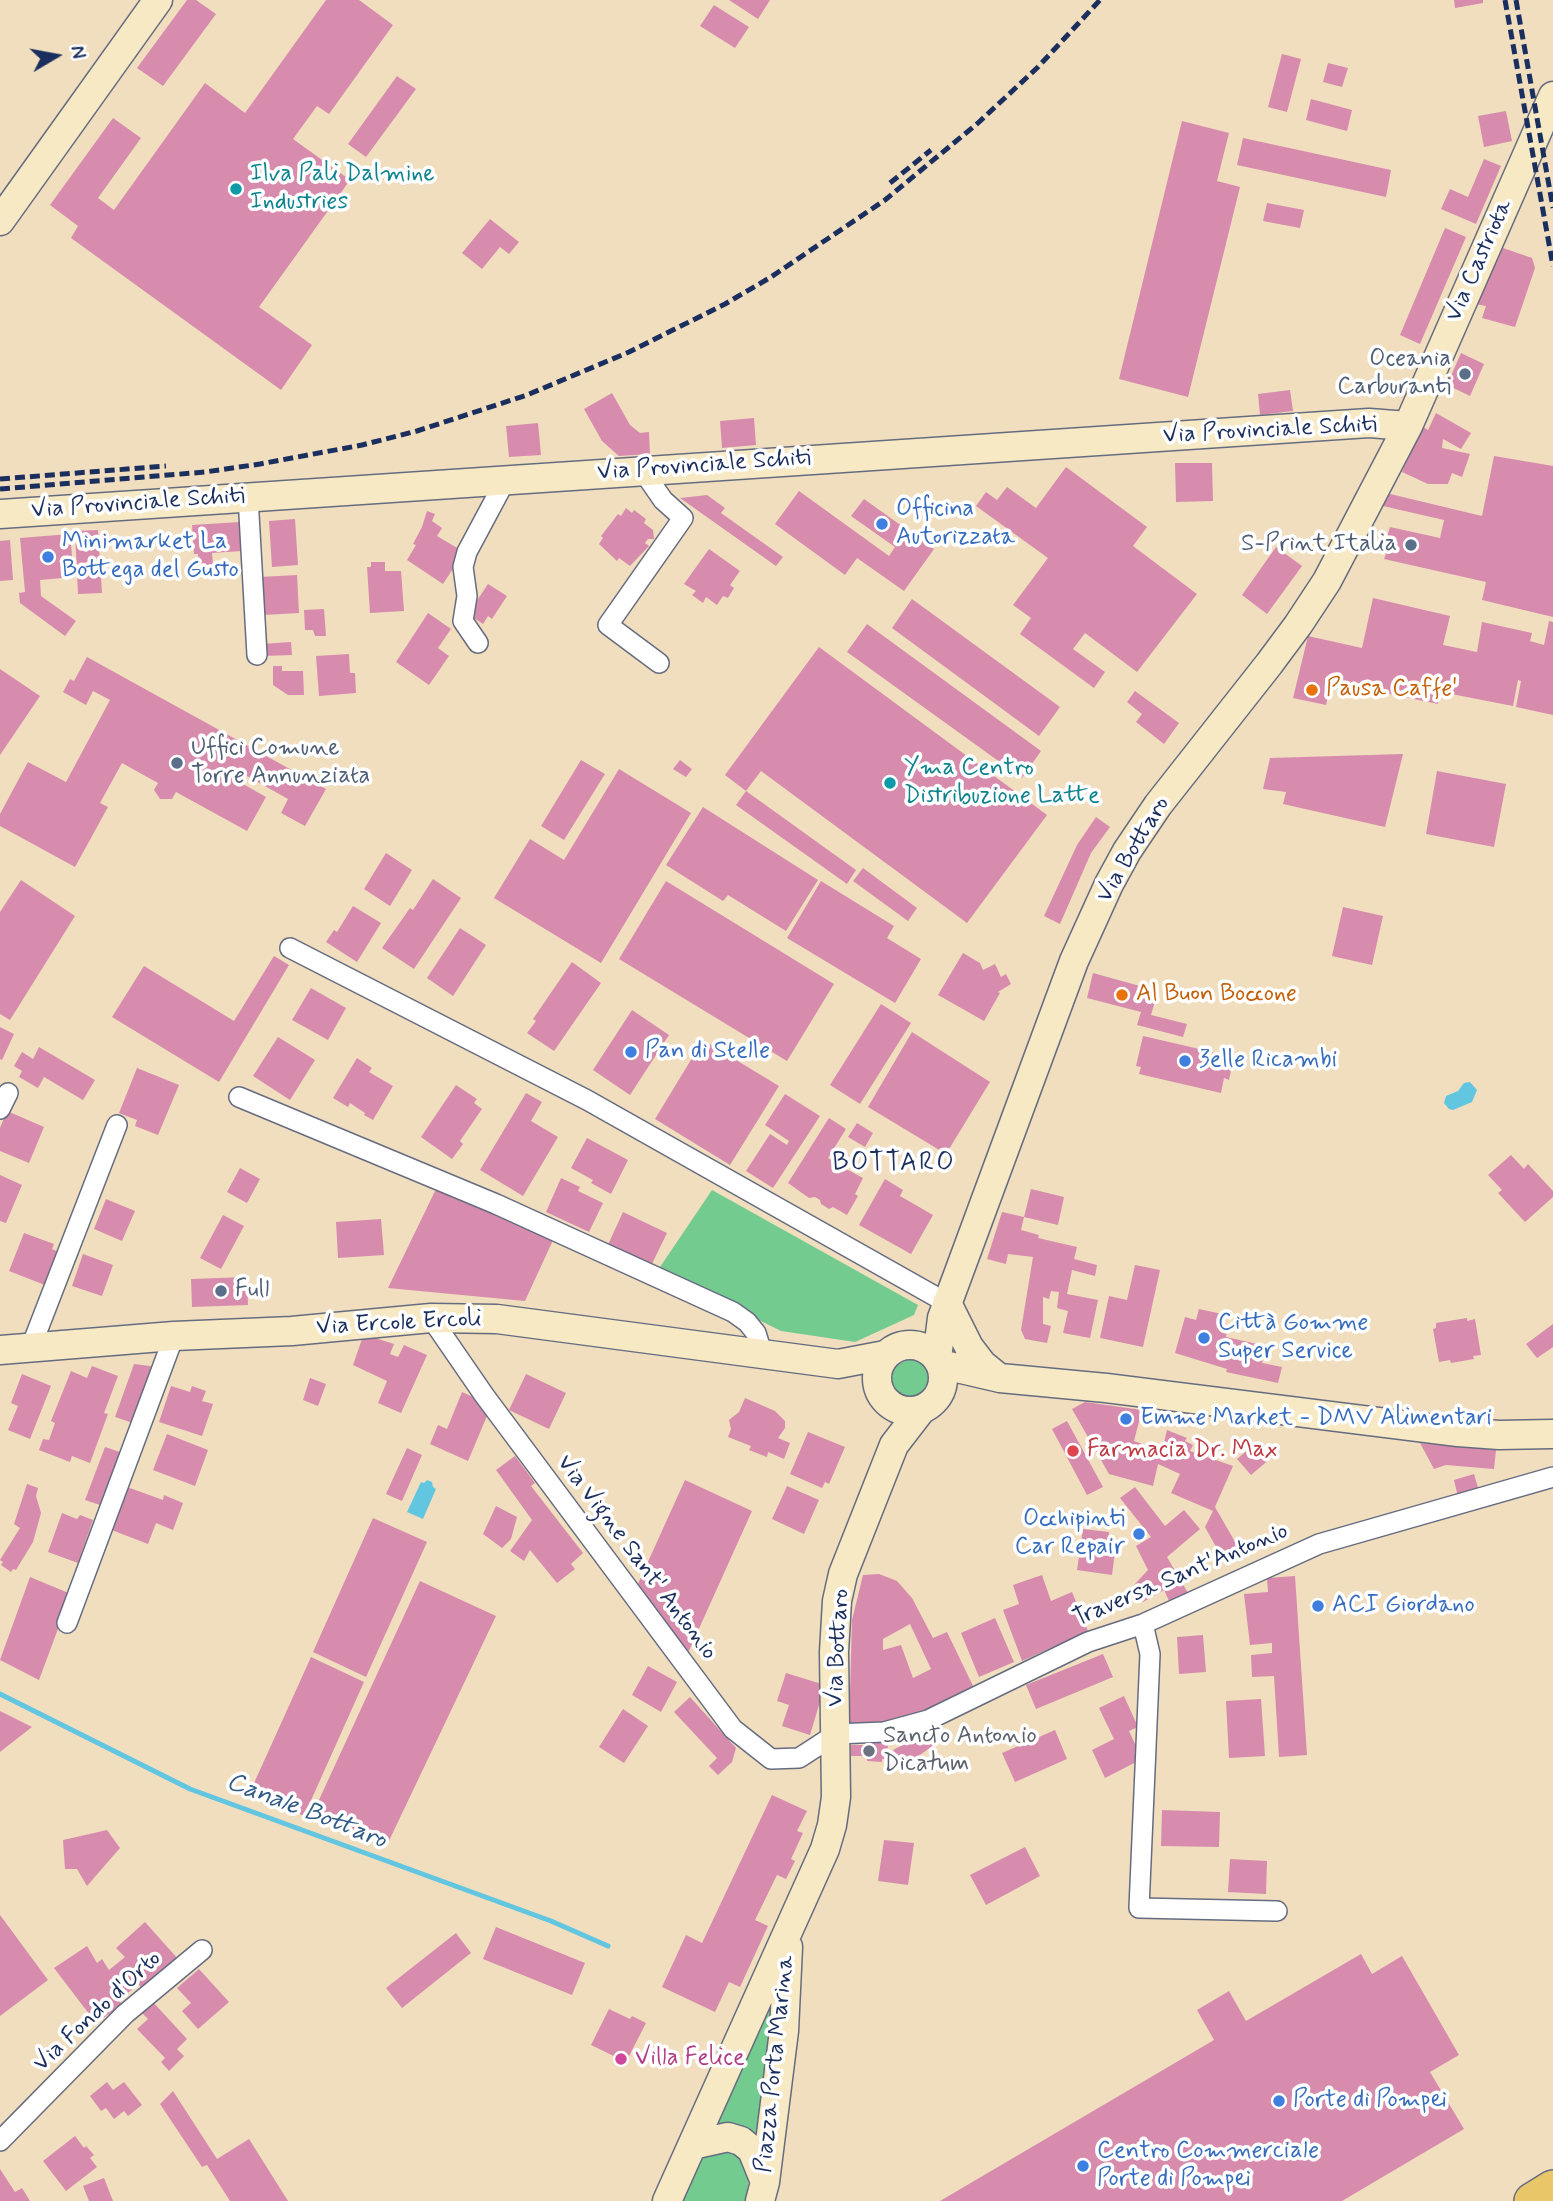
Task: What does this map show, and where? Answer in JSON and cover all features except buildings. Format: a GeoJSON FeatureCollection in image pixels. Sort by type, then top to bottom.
{"type":"FeatureCollection","features":[{"type":"Feature","properties":{"kind":"highway"},"geometry":{"type":"LineString","coordinates":[[1532,2201],[1553,2188]]}},
{"type":"Feature","properties":{"kind":"street"},"geometry":{"type":"LineString","coordinates":[[3,215],[158,0]]}},
{"type":"Feature","properties":{"kind":"street","name":"Via Castriota"},"geometry":{"type":"LineString","coordinates":[[1408,426],[1553,96]]}},
{"type":"Feature","properties":{"kind":"street","name":"Via Provinciale Schiti"},"geometry":{"type":"LineString","coordinates":[[0,514],[1369,423],[1408,426]]}},
{"type":"Feature","properties":{"kind":"street","name":"Via Bottaro"},"geometry":{"type":"LineString","coordinates":[[939,1361],[944,1310],[1074,961],[1109,884],[1158,805],[1298,625],[1344,549],[1408,426]]}},
{"type":"Feature","properties":{"kind":"street"},"geometry":{"type":"LineString","coordinates":[[642,471],[663,499],[682,517],[607,625],[659,663]]}},
{"type":"Feature","properties":{"kind":"street"},"geometry":{"type":"LineString","coordinates":[[478,643],[463,621],[467,586],[463,567],[467,552],[505,481]]}},
{"type":"Feature","properties":{"kind":"street"},"geometry":{"type":"LineString","coordinates":[[248,497],[257,655]]}},
{"type":"Feature","properties":{"kind":"street"},"geometry":{"type":"LineString","coordinates":[[290,948],[587,1100],[944,1310],[982,1364],[1000,1378]]}},
{"type":"Feature","properties":{"kind":"street"},"geometry":{"type":"LineString","coordinates":[[239,1097],[496,1204],[733,1312],[747,1322],[756,1334],[762,1353]]}},
{"type":"Feature","properties":{"kind":"street"},"geometry":{"type":"LineString","coordinates":[[31,1348],[117,1125]]}},
{"type":"Feature","properties":{"kind":"street"},"geometry":{"type":"LineString","coordinates":[[944,1310],[896,1350],[877,1374],[885,1399],[899,1410],[910,1412],[1000,1378]]}},
{"type":"Feature","properties":{"kind":"street","name":"Via Ercole Ercoli"},"geometry":{"type":"LineString","coordinates":[[0,1350],[174,1336],[292,1331],[432,1318],[498,1319],[838,1364],[896,1350]]}},
{"type":"Feature","properties":{"kind":"street","name":"Via Vigne Sant' Antonio"},"geometry":{"type":"LineString","coordinates":[[432,1318],[484,1395],[733,1729],[771,1759],[799,1758],[836,1734]]}},
{"type":"Feature","properties":{"kind":"street"},"geometry":{"type":"LineString","coordinates":[[67,1623],[174,1336]]}},
{"type":"Feature","properties":{"kind":"street"},"geometry":{"type":"LineString","coordinates":[[896,1350],[918,1346],[939,1361],[1000,1378],[1107,1388],[1458,1432],[1499,1435],[1553,1434]]}},
{"type":"Feature","properties":{"kind":"street"},"geometry":{"type":"LineString","coordinates":[[929,1404],[943,1381],[939,1361]]}},
{"type":"Feature","properties":{"kind":"street","name":"Via Ercole Ercoli"},"geometry":{"type":"LineString","coordinates":[[838,1364],[885,1399]]}},
{"type":"Feature","properties":{"kind":"street","name":"Via Bottaro"},"geometry":{"type":"LineString","coordinates":[[885,1399],[894,1445]]}},
{"type":"Feature","properties":{"kind":"street","name":"Via Bottaro"},"geometry":{"type":"LineString","coordinates":[[789,1930],[825,1849],[832,1825],[836,1797],[834,1651],[837,1601],[843,1574],[894,1445],[929,1404]]}},
{"type":"Feature","properties":{"kind":"street","name":"Traversa Sant'Antonio"},"geometry":{"type":"LineString","coordinates":[[836,1734],[884,1732],[928,1720],[1088,1642],[1143,1623],[1320,1544],[1553,1477]]}},
{"type":"Feature","properties":{"kind":"street"},"geometry":{"type":"LineString","coordinates":[[1143,1623],[1150,1654],[1139,1908],[1278,1911]]}},
{"type":"Feature","properties":{"kind":"street","name":"Piazza Porta Marina"},"geometry":{"type":"LineString","coordinates":[[667,2201],[789,1930]]}},
{"type":"Feature","properties":{"kind":"street","name":"Piazza Porta Marina"},"geometry":{"type":"LineString","coordinates":[[762,2191],[784,2031],[789,1930]]}},
{"type":"Feature","properties":{"kind":"street","name":"Via Fondo d'Orto"},"geometry":{"type":"LineString","coordinates":[[0,2141],[125,2014],[202,1950]]}},
{"type":"Feature","properties":{"kind":"street"},"geometry":{"type":"LineString","coordinates":[[692,2145],[728,2137],[741,2141],[752,2150],[762,2191]]}},
{"type":"Feature","properties":{"kind":"green space"},"geometry":{"type":"Polygon","coordinates":[[[712,1190],[918,1305],[914,1315],[855,1342],[781,1331],[658,1270],[712,1190]]]}},
{"type":"Feature","properties":{"kind":"green space"},"geometry":{"type":"Polygon","coordinates":[[[911,1360],[924,1366],[930,1379],[924,1392],[911,1398],[898,1392],[892,1379],[898,1366],[911,1360]]]}},
{"type":"Feature","properties":{"kind":"green space"},"geometry":{"type":"Polygon","coordinates":[[[777,1994],[762,2149],[716,2128],[717,2120],[777,1994]]]}},
{"type":"Feature","properties":{"kind":"green space"},"geometry":{"type":"Polygon","coordinates":[[[734,2148],[751,2170],[745,2201],[681,2201],[701,2156],[734,2148]]]}},
{"type":"Feature","properties":{"kind":"water"},"geometry":{"type":"Polygon","coordinates":[[[1470,1082],[1477,1090],[1472,1102],[1453,1110],[1449,1109],[1444,1103],[1446,1096],[1458,1091],[1464,1083],[1470,1082]]]}},
{"type":"Feature","properties":{"kind":"water"},"geometry":{"type":"Polygon","coordinates":[[[421,1482],[432,1482],[436,1489],[423,1519],[407,1512],[421,1482]]]}},
{"type":"Feature","properties":{"kind":"waterway","name":"Canale Bottaro"},"geometry":{"type":"LineString","coordinates":[[0,1694],[190,1789],[551,1921],[608,1946]]}},
{"type":"Feature","properties":{"kind":"railway"},"geometry":{"type":"LineString","coordinates":[[0,489],[205,472],[362,445],[417,431],[527,395],[629,352],[725,304],[771,277],[885,200],[978,123],[1038,67],[1100,0]]}},
{"type":"Feature","properties":{"kind":"railway"},"geometry":{"type":"LineString","coordinates":[[1505,0],[1553,266]]}},
{"type":"Feature","properties":{"kind":"railway"},"geometry":{"type":"LineString","coordinates":[[1516,0],[1553,208]]}},
{"type":"Feature","properties":{"kind":"railway"},"geometry":{"type":"LineString","coordinates":[[890,183],[931,150]]}},
{"type":"Feature","properties":{"kind":"railway"},"geometry":{"type":"LineString","coordinates":[[0,479],[166,466]]}},
{"type":"Feature","properties":{"kind":"place","name":"Ilva Pali Dalmine Industries"},"geometry":{"type":"Point","coordinates":[236,189]}},
{"type":"Feature","properties":{"kind":"place","name":"Oceania Carburanti"},"geometry":{"type":"Point","coordinates":[1465,374]}},
{"type":"Feature","properties":{"kind":"place","name":"Officina Autorizzata"},"geometry":{"type":"Point","coordinates":[882,524]}},
{"type":"Feature","properties":{"kind":"place","name":"S-Print Italia"},"geometry":{"type":"Point","coordinates":[1411,545]}},
{"type":"Feature","properties":{"kind":"place","name":"Minimarket La Bottega del Gusto"},"geometry":{"type":"Point","coordinates":[48,557]}},
{"type":"Feature","properties":{"kind":"place","name":"Pausa Caffe'"},"geometry":{"type":"Point","coordinates":[1312,690]}},
{"type":"Feature","properties":{"kind":"place","name":"Uffici Comune Torre Annunziata"},"geometry":{"type":"Point","coordinates":[177,763]}},
{"type":"Feature","properties":{"kind":"place","name":"Yma Centro Distribuzione Latte"},"geometry":{"type":"Point","coordinates":[890,783]}},
{"type":"Feature","properties":{"kind":"place","name":"Al Buon Boccone"},"geometry":{"type":"Point","coordinates":[1122,995]}},
{"type":"Feature","properties":{"kind":"place","name":"Pan di Stelle"},"geometry":{"type":"Point","coordinates":[631,1052]}},
{"type":"Feature","properties":{"kind":"place","name":"3elle Ricambi"},"geometry":{"type":"Point","coordinates":[1185,1061]}},
{"type":"Feature","properties":{"kind":"place","name":"Full"},"geometry":{"type":"Point","coordinates":[221,1291]}},
{"type":"Feature","properties":{"kind":"place","name":"Città Gomme Super Service"},"geometry":{"type":"Point","coordinates":[1204,1338]}},
{"type":"Feature","properties":{"kind":"place","name":"Emme Market - DMV Alimentari"},"geometry":{"type":"Point","coordinates":[1126,1419]}},
{"type":"Feature","properties":{"kind":"place","name":"Farmacia Dr. Max"},"geometry":{"type":"Point","coordinates":[1073,1451]}},
{"type":"Feature","properties":{"kind":"place","name":"Occhipinti Car Repair"},"geometry":{"type":"Point","coordinates":[1139,1534]}},
{"type":"Feature","properties":{"kind":"place","name":"ACI Giordano"},"geometry":{"type":"Point","coordinates":[1318,1606]}},
{"type":"Feature","properties":{"kind":"place","name":"Sancto Antonio Dicatum"},"geometry":{"type":"Point","coordinates":[869,1751]}},
{"type":"Feature","properties":{"kind":"place","name":"Villa Felice"},"geometry":{"type":"Point","coordinates":[621,2059]}},
{"type":"Feature","properties":{"kind":"place","name":"Porte di Pompei"},"geometry":{"type":"Point","coordinates":[1279,2101]}},
{"type":"Feature","properties":{"kind":"place","name":"Centro Commerciale Porte di Pompei"},"geometry":{"type":"Point","coordinates":[1083,2166]}},
{"type":"Feature","properties":{"kind":"district","name":"BOTTARO"},"geometry":{"type":"Point","coordinates":[894,1165]}}]}
